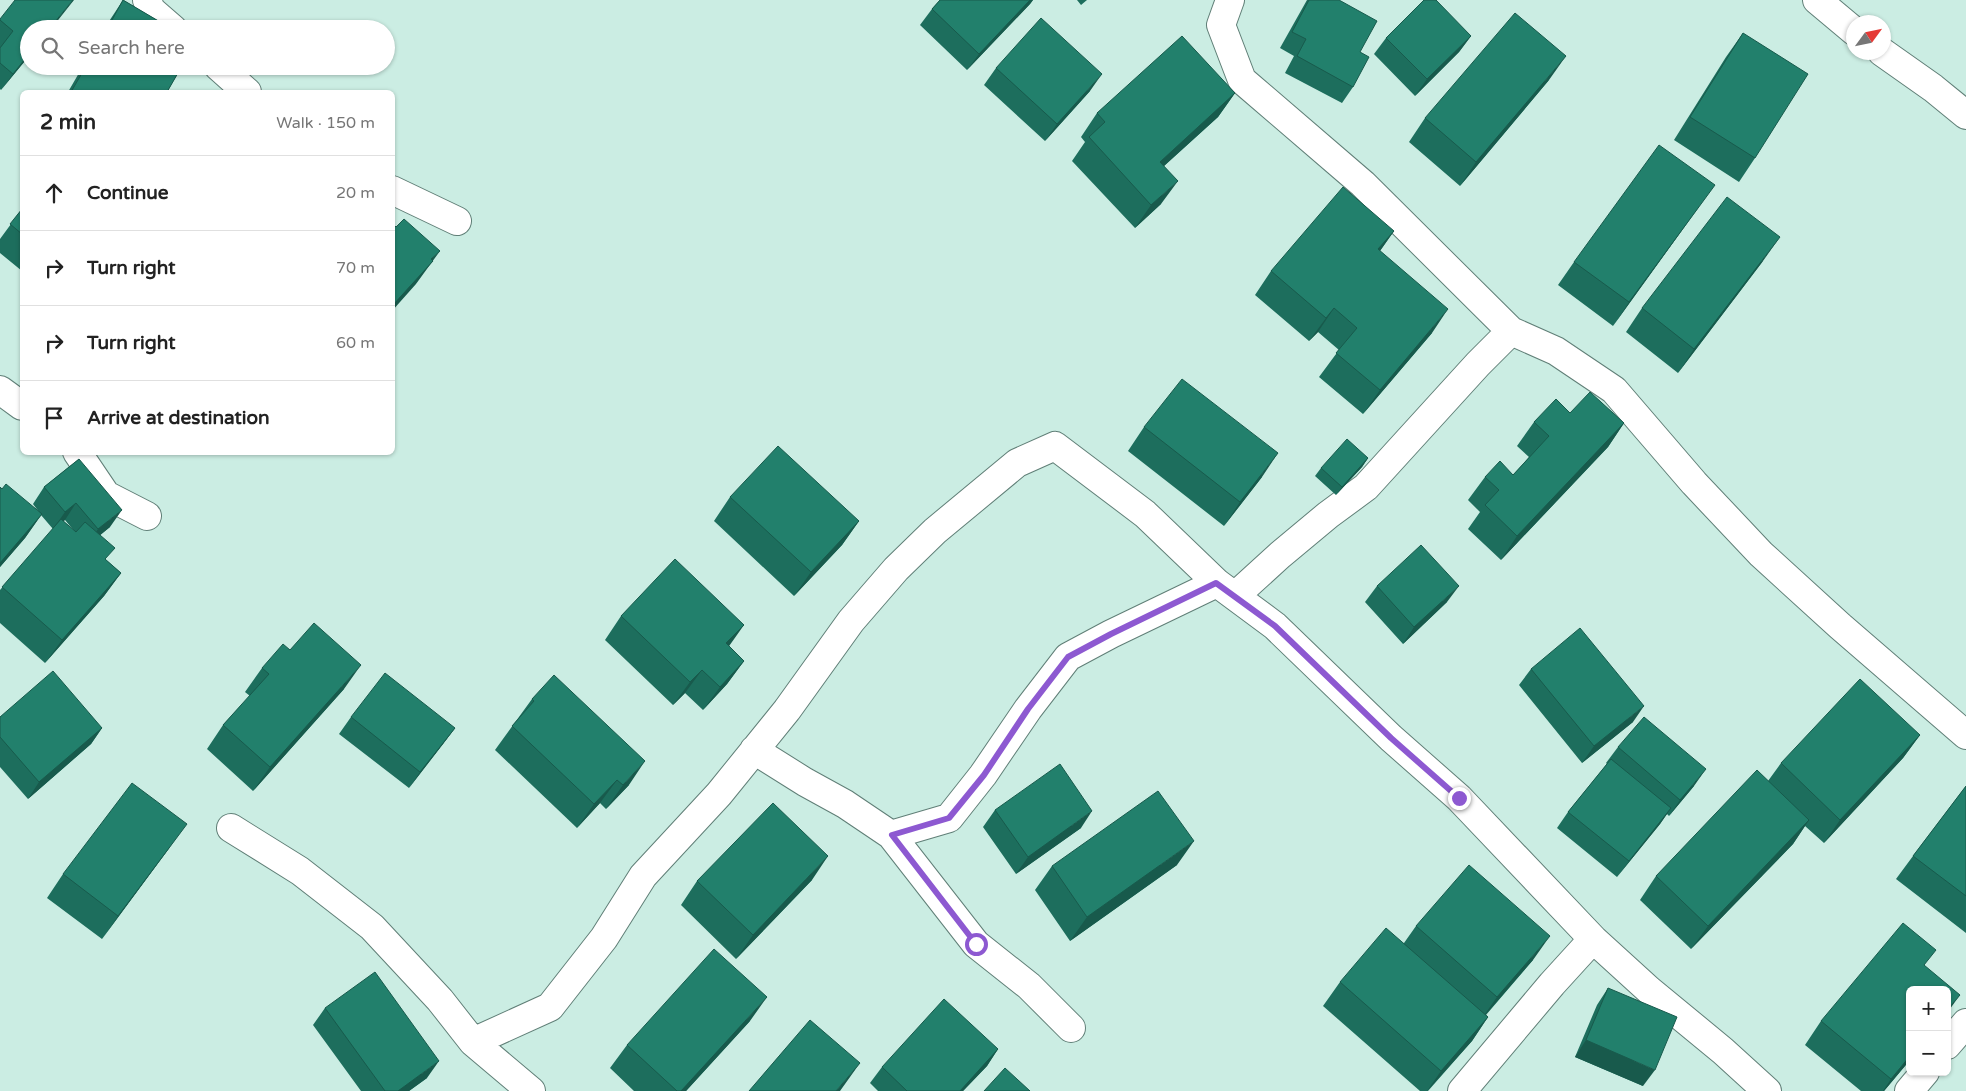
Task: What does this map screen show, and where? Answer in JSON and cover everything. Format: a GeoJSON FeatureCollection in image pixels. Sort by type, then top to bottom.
{"type":"FeatureCollection","features":[{"type":"Feature","properties":{"kind":"street"},"geometry":{"type":"LineString","coordinates":[[146,0],[150,10],[162,20]]}},
{"type":"Feature","properties":{"kind":"street"},"geometry":{"type":"LineString","coordinates":[[1230,0],[1221,24],[1242,80],[1363,184],[1511,330],[1556,351],[1614,390],[1694,484],[1761,554],[1840,626],[1966,735]]}},
{"type":"Feature","properties":{"kind":"street"},"geometry":{"type":"LineString","coordinates":[[1817,0],[1846,24]]}},
{"type":"Feature","properties":{"kind":"street"},"geometry":{"type":"LineString","coordinates":[[1891,58],[1933,88],[1966,115]]}},
{"type":"Feature","properties":{"kind":"street"},"geometry":{"type":"LineString","coordinates":[[228,75],[245,90]]}},
{"type":"Feature","properties":{"kind":"street"},"geometry":{"type":"LineString","coordinates":[[395,191],[457,222]]}},
{"type":"Feature","properties":{"kind":"street"},"geometry":{"type":"LineString","coordinates":[[892,835],[949,818],[984,775],[1028,709],[1068,657],[1111,634],[1226,589],[1293,543],[1366,487],[1511,330]]}},
{"type":"Feature","properties":{"kind":"street"},"geometry":{"type":"LineString","coordinates":[[0,390],[20,405]]}},
{"type":"Feature","properties":{"kind":"street"},"geometry":{"type":"LineString","coordinates":[[473,1042],[550,1007],[604,938],[643,876],[719,794],[787,710],[851,620],[896,569],[935,531],[1017,463],[1056,446],[1146,514],[1226,589],[1275,626],[1391,738],[1459,798],[1594,939],[1649,990],[1723,1051],[1766,1091]]}},
{"type":"Feature","properties":{"kind":"street"},"geometry":{"type":"LineString","coordinates":[[79,455],[106,495],[146,516]]}},
{"type":"Feature","properties":{"kind":"street"},"geometry":{"type":"LineString","coordinates":[[754,750],[804,782],[845,804],[892,835],[976,944],[1029,986],[1071,1028]]}},
{"type":"Feature","properties":{"kind":"street"},"geometry":{"type":"LineString","coordinates":[[231,828],[300,871],[372,927],[440,1000],[473,1042],[531,1091]]}},
{"type":"Feature","properties":{"kind":"street"},"geometry":{"type":"LineString","coordinates":[[1462,1091],[1552,984],[1594,939]]}},
{"type":"Feature","properties":{"kind":"street"},"geometry":{"type":"LineString","coordinates":[[1951,1041],[1966,1023]]}},
{"type":"Feature","properties":{"kind":"street"},"geometry":{"type":"LineString","coordinates":[[1909,1091],[1922,1076]]}},
{"type":"Feature","properties":{"kind":"building"},"geometry":{"type":"Polygon","coordinates":[[[15,0],[73,0],[56,20],[20,20],[20,65],[13,74],[0,63],[0,48],[13,31],[0,19],[15,0]]]}},
{"type":"Feature","properties":{"kind":"building"},"geometry":{"type":"Polygon","coordinates":[[[123,0],[157,20],[112,20],[123,0]]]}},
{"type":"Feature","properties":{"kind":"building"},"geometry":{"type":"Polygon","coordinates":[[[940,0],[1030,0],[979,54],[932,9],[940,0]]]}},
{"type":"Feature","properties":{"kind":"building"},"geometry":{"type":"Polygon","coordinates":[[[1309,0],[1339,0],[1377,21],[1360,52],[1369,57],[1353,87],[1297,56],[1306,39],[1292,32],[1309,0]]]}},
{"type":"Feature","properties":{"kind":"building"},"geometry":{"type":"Polygon","coordinates":[[[1424,0],[1436,0],[1471,36],[1427,79],[1386,38],[1424,0]]]}},
{"type":"Feature","properties":{"kind":"building"},"geometry":{"type":"Polygon","coordinates":[[[1515,13],[1566,56],[1476,162],[1425,118],[1515,13]]]}},
{"type":"Feature","properties":{"kind":"building"},"geometry":{"type":"Polygon","coordinates":[[[1041,18],[1102,74],[1057,124],[996,68],[1041,18]]]}},
{"type":"Feature","properties":{"kind":"building"},"geometry":{"type":"Polygon","coordinates":[[[1743,33],[1808,74],[1755,158],[1690,117],[1743,33]]]}},
{"type":"Feature","properties":{"kind":"building"},"geometry":{"type":"Polygon","coordinates":[[[1182,36],[1235,93],[1160,162],[1178,181],[1151,205],[1089,137],[1105,122],[1097,113],[1182,36]]]}},
{"type":"Feature","properties":{"kind":"building"},"geometry":{"type":"Polygon","coordinates":[[[81,75],[177,75],[168,90],[72,90],[81,75]]]}},
{"type":"Feature","properties":{"kind":"building"},"geometry":{"type":"Polygon","coordinates":[[[1659,145],[1715,185],[1629,302],[1574,262],[1659,145]]]}},
{"type":"Feature","properties":{"kind":"building"},"geometry":{"type":"Polygon","coordinates":[[[1343,187],[1394,231],[1378,249],[1448,309],[1380,390],[1336,353],[1357,328],[1334,308],[1326,318],[1271,271],[1343,187]]]}},
{"type":"Feature","properties":{"kind":"building"},"geometry":{"type":"Polygon","coordinates":[[[1727,197],[1780,237],[1694,349],[1642,308],[1727,197]]]}},
{"type":"Feature","properties":{"kind":"building"},"geometry":{"type":"Polygon","coordinates":[[[20,212],[20,232],[10,224],[20,212]]]}},
{"type":"Feature","properties":{"kind":"building"},"geometry":{"type":"Polygon","coordinates":[[[404,219],[440,251],[431,259],[433,261],[395,303],[395,226],[404,219]]]}},
{"type":"Feature","properties":{"kind":"building"},"geometry":{"type":"Polygon","coordinates":[[[1182,379],[1278,453],[1240,502],[1144,427],[1182,379]]]}},
{"type":"Feature","properties":{"kind":"building"},"geometry":{"type":"Polygon","coordinates":[[[1590,392],[1624,423],[1517,536],[1485,505],[1499,490],[1485,477],[1500,461],[1513,475],[1549,436],[1534,422],[1556,399],[1570,413],[1590,392]]]}},
{"type":"Feature","properties":{"kind":"building"},"geometry":{"type":"Polygon","coordinates":[[[1347,439],[1368,458],[1342,487],[1321,468],[1347,439]]]}},
{"type":"Feature","properties":{"kind":"building"},"geometry":{"type":"Polygon","coordinates":[[[778,446],[859,521],[811,572],[730,497],[778,446]]]}},
{"type":"Feature","properties":{"kind":"building"},"geometry":{"type":"Polygon","coordinates":[[[79,459],[122,510],[98,529],[76,503],[65,512],[44,487],[79,459]]]}},
{"type":"Feature","properties":{"kind":"building"},"geometry":{"type":"Polygon","coordinates":[[[6,484],[42,514],[0,563],[0,487],[2,489],[6,484]]]}},
{"type":"Feature","properties":{"kind":"building"},"geometry":{"type":"Polygon","coordinates":[[[61,519],[76,532],[85,522],[115,548],[105,559],[121,573],[62,640],[2,587],[61,519]]]}},
{"type":"Feature","properties":{"kind":"building"},"geometry":{"type":"Polygon","coordinates":[[[1421,545],[1459,586],[1414,627],[1377,586],[1421,545]]]}},
{"type":"Feature","properties":{"kind":"building"},"geometry":{"type":"Polygon","coordinates":[[[675,559],[744,625],[726,643],[744,661],[720,687],[702,670],[690,682],[621,616],[675,559]]]}},
{"type":"Feature","properties":{"kind":"building"},"geometry":{"type":"Polygon","coordinates":[[[314,623],[361,665],[270,767],[223,725],[269,674],[262,668],[283,644],[290,650],[314,623]]]}},
{"type":"Feature","properties":{"kind":"building"},"geometry":{"type":"Polygon","coordinates":[[[1580,628],[1644,706],[1594,746],[1531,669],[1580,628]]]}},
{"type":"Feature","properties":{"kind":"building"},"geometry":{"type":"Polygon","coordinates":[[[53,671],[102,728],[39,782],[0,737],[0,717],[53,671]]]}},
{"type":"Feature","properties":{"kind":"building"},"geometry":{"type":"Polygon","coordinates":[[[385,673],[455,728],[420,772],[351,717],[385,673]]]}},
{"type":"Feature","properties":{"kind":"building"},"geometry":{"type":"Polygon","coordinates":[[[554,675],[645,761],[623,785],[617,780],[594,804],[512,726],[534,701],[532,699],[554,675]]]}},
{"type":"Feature","properties":{"kind":"building"},"geometry":{"type":"Polygon","coordinates":[[[1860,679],[1920,735],[1840,820],[1781,763],[1860,679]]]}},
{"type":"Feature","properties":{"kind":"building"},"geometry":{"type":"Polygon","coordinates":[[[1644,717],[1706,769],[1680,800],[1618,747],[1644,717]]]}},
{"type":"Feature","properties":{"kind":"building"},"geometry":{"type":"Polygon","coordinates":[[[1611,759],[1671,808],[1629,861],[1568,812],[1611,759]]]}},
{"type":"Feature","properties":{"kind":"building"},"geometry":{"type":"Polygon","coordinates":[[[1060,764],[1092,811],[1028,857],[995,810],[1060,764]]]}},
{"type":"Feature","properties":{"kind":"building"},"geometry":{"type":"Polygon","coordinates":[[[1757,770],[1809,820],[1708,926],[1656,876],[1757,770]]]}},
{"type":"Feature","properties":{"kind":"building"},"geometry":{"type":"Polygon","coordinates":[[[132,783],[187,824],[118,916],[63,874],[132,783]]]}},
{"type":"Feature","properties":{"kind":"building"},"geometry":{"type":"Polygon","coordinates":[[[1966,786],[1966,896],[1913,856],[1966,786]]]}},
{"type":"Feature","properties":{"kind":"building"},"geometry":{"type":"Polygon","coordinates":[[[1158,791],[1194,841],[1087,917],[1052,866],[1158,791]]]}},
{"type":"Feature","properties":{"kind":"building"},"geometry":{"type":"Polygon","coordinates":[[[773,803],[828,856],[753,935],[697,881],[773,803]]]}},
{"type":"Feature","properties":{"kind":"building"},"geometry":{"type":"Polygon","coordinates":[[[1469,865],[1550,936],[1497,997],[1416,926],[1469,865]]]}},
{"type":"Feature","properties":{"kind":"building"},"geometry":{"type":"Polygon","coordinates":[[[1903,923],[1936,950],[1924,965],[1949,986],[1906,986],[1906,1061],[1891,1079],[1821,1021],[1903,923]]]}},
{"type":"Feature","properties":{"kind":"building"},"geometry":{"type":"Polygon","coordinates":[[[1386,928],[1488,1017],[1441,1071],[1340,982],[1386,928]]]}},
{"type":"Feature","properties":{"kind":"building"},"geometry":{"type":"Polygon","coordinates":[[[714,949],[767,997],[681,1091],[677,1091],[627,1045],[714,949]]]}},
{"type":"Feature","properties":{"kind":"building"},"geometry":{"type":"Polygon","coordinates":[[[375,972],[439,1061],[398,1091],[385,1091],[325,1008],[375,972]]]}},
{"type":"Feature","properties":{"kind":"building"},"geometry":{"type":"Polygon","coordinates":[[[1608,988],[1677,1017],[1655,1070],[1586,1040],[1608,988]]]}},
{"type":"Feature","properties":{"kind":"building"},"geometry":{"type":"Polygon","coordinates":[[[1951,988],[1960,995],[1951,1005],[1951,988]]]}},
{"type":"Feature","properties":{"kind":"building"},"geometry":{"type":"Polygon","coordinates":[[[944,999],[998,1049],[960,1091],[907,1091],[882,1067],[944,999]]]}},
{"type":"Feature","properties":{"kind":"building"},"geometry":{"type":"Polygon","coordinates":[[[810,1020],[860,1063],[836,1091],[749,1091],[810,1020]]]}},
{"type":"Feature","properties":{"kind":"building"},"geometry":{"type":"Polygon","coordinates":[[[1005,1068],[1030,1091],[984,1091],[1005,1068]]]}},
{"type":"Feature","properties":{"kind":"route"},"geometry":{"type":"LineString","coordinates":[[976,944],[892,835],[949,818],[984,775],[1028,709],[1068,657],[1216,583],[1275,626],[1391,738],[1459,798]]}}]}
